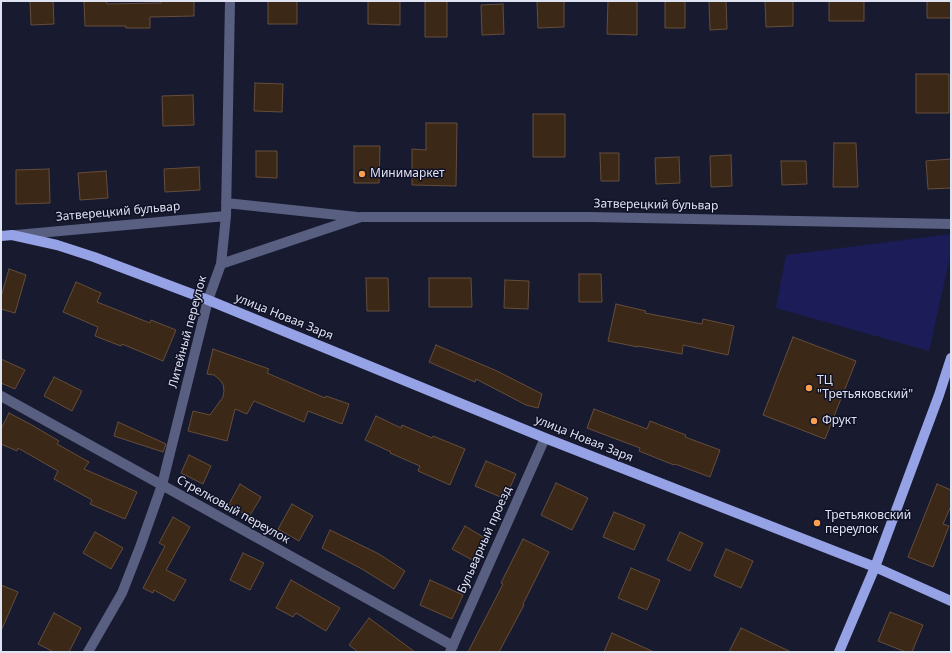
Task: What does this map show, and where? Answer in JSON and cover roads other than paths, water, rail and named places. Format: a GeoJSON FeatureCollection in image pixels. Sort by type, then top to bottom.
{"type":"FeatureCollection","features":[{"type":"Feature","properties":{"kind":"main road","name":"Затверецкий бульвар"},"geometry":{"type":"LineString","coordinates":[[1,236],[12,235],[57,245],[94,257],[208,300]]}},
{"type":"Feature","properties":{"kind":"main road","name":"улица Новая Заря"},"geometry":{"type":"LineString","coordinates":[[208,300],[545,438],[875,567],[951,601]]}},
{"type":"Feature","properties":{"kind":"main road"},"geometry":{"type":"LineString","coordinates":[[839,652],[875,567],[942,388],[951,358]]}},
{"type":"Feature","properties":{"kind":"street","name":"Литейный переулок"},"geometry":{"type":"LineString","coordinates":[[88,652],[122,593],[162,485],[208,300],[221,264],[226,216],[230,1]]}},
{"type":"Feature","properties":{"kind":"street","name":"Затверецкий бульвар"},"geometry":{"type":"LineString","coordinates":[[226,203],[361,217],[590,217],[951,224]]}},
{"type":"Feature","properties":{"kind":"street","name":"Затверецкий бульвар"},"geometry":{"type":"LineString","coordinates":[[12,235],[226,216]]}},
{"type":"Feature","properties":{"kind":"street","name":"Затверецкий бульвар"},"geometry":{"type":"LineString","coordinates":[[221,264],[361,217]]}},
{"type":"Feature","properties":{"kind":"street","name":"Стрелковый переулок"},"geometry":{"type":"LineString","coordinates":[[1,396],[162,485],[451,649]]}},
{"type":"Feature","properties":{"kind":"street","name":"Бульварный проезд"},"geometry":{"type":"LineString","coordinates":[[451,649],[545,438]]}},
{"type":"Feature","properties":{"kind":"place","name":"Минимаркет"},"geometry":{"type":"Point","coordinates":[362,174]}},
{"type":"Feature","properties":{"kind":"place","name":"ТЦ \"Третьяковский\""},"geometry":{"type":"Point","coordinates":[809,388]}},
{"type":"Feature","properties":{"kind":"place","name":"Фрукт"},"geometry":{"type":"Point","coordinates":[814,421]}},
{"type":"Feature","properties":{"kind":"place","name":"Третьяковский переулок"},"geometry":{"type":"Point","coordinates":[817,523]}}]}
